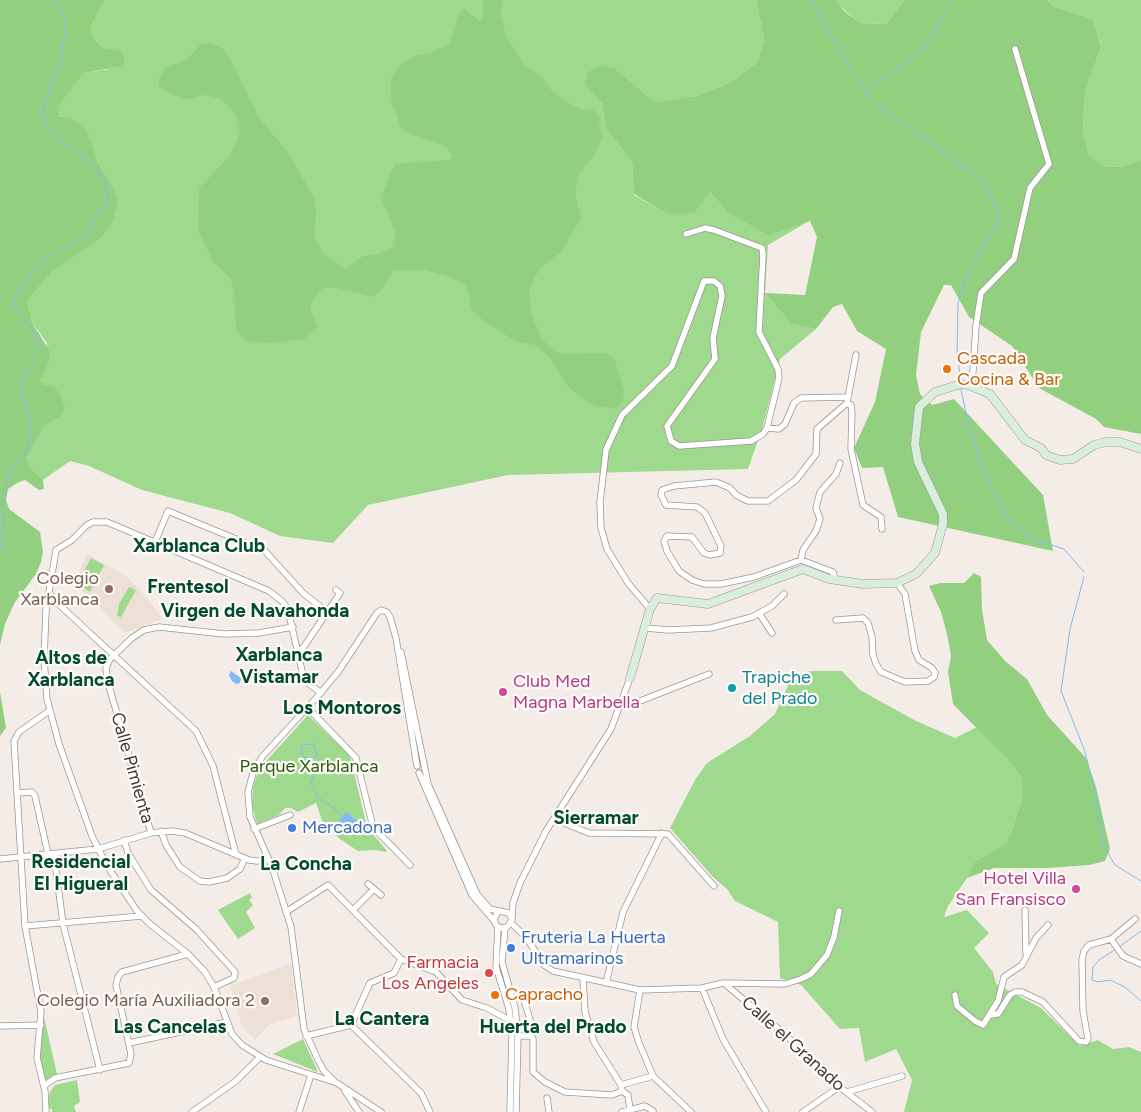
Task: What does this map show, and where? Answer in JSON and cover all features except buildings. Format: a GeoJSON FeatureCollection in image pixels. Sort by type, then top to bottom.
{"type":"FeatureCollection","features":[{"type":"Feature","properties":{"kind":"street"},"geometry":{"type":"LineString","coordinates":[[972,385],[976,326],[981,293],[1014,258],[1030,188],[1049,164],[1015,48]]}},
{"type":"Feature","properties":{"kind":"street"},"geometry":{"type":"LineString","coordinates":[[650,609],[628,583],[607,550],[600,528],[600,502],[606,450],[622,415],[672,366],[704,281],[714,281],[720,286],[722,296],[713,338],[715,359],[709,370],[667,426],[671,441],[679,446],[692,446],[751,441],[763,434],[767,428],[779,378],[778,369],[759,332],[762,248],[705,228],[686,234]]}},
{"type":"Feature","properties":{"kind":"street"},"geometry":{"type":"LineString","coordinates":[[835,580],[833,572],[801,560],[754,577],[721,584],[704,584],[692,580],[679,571],[667,551],[664,541],[667,536],[692,538],[704,553],[710,555],[720,553],[721,546],[705,513],[697,507],[666,505],[661,495],[662,490],[674,486],[716,482],[730,488],[736,495],[748,501],[768,501],[782,493],[796,480],[816,454],[817,429],[848,400],[856,356]]}},
{"type":"Feature","properties":{"kind":"street"},"geometry":{"type":"LineString","coordinates":[[511,920],[513,903],[520,883],[554,818],[610,729],[623,700],[646,628],[650,609],[657,598],[708,604],[803,569],[835,580],[862,584],[897,583],[916,574],[935,553],[943,524],[943,514],[918,462],[915,444],[920,407],[935,392],[961,384],[972,385],[990,394],[1025,440],[1041,448],[1046,455],[1053,458],[1073,459],[1094,445],[1106,442],[1120,442],[1141,450]]}},
{"type":"Feature","properties":{"kind":"street"},"geometry":{"type":"LineString","coordinates":[[767,428],[779,429],[786,424],[794,404],[801,398],[848,400]]}},
{"type":"Feature","properties":{"kind":"street"},"geometry":{"type":"LineString","coordinates":[[848,400],[852,413],[850,449],[863,506],[881,517],[882,529]]}},
{"type":"Feature","properties":{"kind":"street"},"geometry":{"type":"LineString","coordinates":[[801,560],[803,550],[816,530],[820,519],[816,508],[820,492],[832,480],[840,463]]}},
{"type":"Feature","properties":{"kind":"street"},"geometry":{"type":"LineString","coordinates":[[155,542],[168,510],[265,551],[303,593],[327,612]]}},
{"type":"Feature","properties":{"kind":"street"},"geometry":{"type":"LineString","coordinates":[[321,693],[305,680],[288,610],[276,596],[107,522],[93,522],[72,540],[56,550],[46,606],[44,666],[49,711],[98,849],[118,885],[142,916],[188,954],[214,988],[227,1022],[238,1041],[260,1057],[337,1083],[381,1112]]}},
{"type":"Feature","properties":{"kind":"street"},"geometry":{"type":"LineString","coordinates":[[836,620],[863,618],[868,623],[872,637],[873,655],[876,664],[882,672],[905,682],[928,681],[934,677],[934,673],[932,668],[919,660],[915,651],[905,594],[897,583]]}},
{"type":"Feature","properties":{"kind":"street"},"geometry":{"type":"LineString","coordinates":[[298,652],[303,648],[340,593],[336,590]]}},
{"type":"Feature","properties":{"kind":"street"},"geometry":{"type":"LineString","coordinates":[[49,592],[54,600],[190,725],[200,738],[214,766],[236,855]]}},
{"type":"Feature","properties":{"kind":"street"},"geometry":{"type":"LineString","coordinates":[[646,628],[668,630],[711,628],[759,613],[772,606],[784,594]]}},
{"type":"Feature","properties":{"kind":"street"},"geometry":{"type":"LineString","coordinates":[[46,606],[54,600]]}},
{"type":"Feature","properties":{"kind":"street"},"geometry":{"type":"LineString","coordinates":[[359,1112],[346,1092],[324,1072],[306,1036],[291,927],[268,859],[254,829],[248,805],[248,792],[253,773],[267,751],[321,693],[338,672],[376,614],[384,610],[390,617],[396,638],[421,769],[472,894],[500,926],[496,967],[511,1021],[510,1112]]}},
{"type":"Feature","properties":{"kind":"street"},"geometry":{"type":"LineString","coordinates":[[759,613],[772,633]]}},
{"type":"Feature","properties":{"kind":"street"},"geometry":{"type":"LineString","coordinates":[[114,654],[122,645],[144,630],[159,627],[224,634],[259,633],[293,627]]}},
{"type":"Feature","properties":{"kind":"street","name":"Calle Pimienta"},"geometry":{"type":"LineString","coordinates":[[114,654],[108,663],[108,679],[151,833]]}},
{"type":"Feature","properties":{"kind":"street"},"geometry":{"type":"LineString","coordinates":[[623,700],[635,702],[709,674]]}},
{"type":"Feature","properties":{"kind":"street"},"geometry":{"type":"LineString","coordinates":[[308,708],[356,758],[372,828],[410,865]]}},
{"type":"Feature","properties":{"kind":"street"},"geometry":{"type":"LineString","coordinates":[[46,1112],[44,1086],[37,1058],[42,1012],[25,926],[15,736],[49,711]]}},
{"type":"Feature","properties":{"kind":"street"},"geometry":{"type":"LineString","coordinates":[[421,769],[474,888],[486,906],[509,913],[511,920],[526,937],[544,965],[553,971],[640,990],[702,988],[723,983],[785,984],[811,974],[821,964],[831,948],[839,911]]}},
{"type":"Feature","properties":{"kind":"street"},"geometry":{"type":"LineString","coordinates":[[17,792],[32,792],[35,796],[51,854],[62,924],[100,1070]]}},
{"type":"Feature","properties":{"kind":"street"},"geometry":{"type":"LineString","coordinates":[[254,829],[290,815]]}},
{"type":"Feature","properties":{"kind":"street"},"geometry":{"type":"LineString","coordinates":[[554,818],[589,833],[668,834],[714,886]]}},
{"type":"Feature","properties":{"kind":"street"},"geometry":{"type":"LineString","coordinates":[[161,831],[166,845],[180,867],[200,881],[209,882],[227,878],[240,869],[244,858]]}},
{"type":"Feature","properties":{"kind":"street"},"geometry":{"type":"LineString","coordinates":[[0,859],[98,849],[124,840],[161,831],[185,833],[257,862],[268,859]]}},
{"type":"Feature","properties":{"kind":"street"},"geometry":{"type":"LineString","coordinates":[[606,983],[623,912],[662,833]]}},
{"type":"Feature","properties":{"kind":"street"},"geometry":{"type":"LineString","coordinates":[[124,840],[128,853],[151,890],[196,929],[235,972],[234,978],[214,988]]}},
{"type":"Feature","properties":{"kind":"street"},"geometry":{"type":"LineString","coordinates":[[368,884],[381,895]]}},
{"type":"Feature","properties":{"kind":"street"},"geometry":{"type":"LineString","coordinates":[[286,912],[326,885],[401,959],[436,972],[462,1000],[488,1008],[511,1021]]}},
{"type":"Feature","properties":{"kind":"street"},"geometry":{"type":"LineString","coordinates":[[353,910],[374,889]]}},
{"type":"Feature","properties":{"kind":"street"},"geometry":{"type":"LineString","coordinates":[[513,903],[495,916],[500,926],[502,962],[515,1008],[518,1036],[516,1112]]}},
{"type":"Feature","properties":{"kind":"street"},"geometry":{"type":"LineString","coordinates":[[1025,910],[1026,954]]}},
{"type":"Feature","properties":{"kind":"street"},"geometry":{"type":"LineString","coordinates":[[25,926],[142,916]]}},
{"type":"Feature","properties":{"kind":"street"},"geometry":{"type":"LineString","coordinates":[[991,1014],[998,1014],[1010,995],[1015,992],[1022,992],[1043,1002],[1079,1041],[1086,1042],[1088,1039],[1083,1011],[1082,960],[1084,951],[1089,945],[1111,939],[1135,919]]}},
{"type":"Feature","properties":{"kind":"street"},"geometry":{"type":"LineString","coordinates":[[500,926],[511,920]]}},
{"type":"Feature","properties":{"kind":"street"},"geometry":{"type":"LineString","coordinates":[[954,995],[957,1006],[981,1025],[991,1014],[1000,995],[1004,977],[1022,965],[1026,954],[1048,926]]}},
{"type":"Feature","properties":{"kind":"street"},"geometry":{"type":"LineString","coordinates":[[1111,939],[1123,956],[1141,964]]}},
{"type":"Feature","properties":{"kind":"street"},"geometry":{"type":"LineString","coordinates":[[44,1086],[56,1078],[129,1063],[131,1054],[116,985],[118,977],[122,972],[188,954]]}},
{"type":"Feature","properties":{"kind":"street"},"geometry":{"type":"LineString","coordinates":[[351,1025],[370,983],[394,973],[401,959]]}},
{"type":"Feature","properties":{"kind":"street"},"geometry":{"type":"LineString","coordinates":[[583,979],[585,1012],[594,1042],[628,1095],[630,1110]]}},
{"type":"Feature","properties":{"kind":"street","name":"Calle el Granado"},"geometry":{"type":"LineString","coordinates":[[723,983],[732,988],[787,1036],[819,1071],[872,1112]]}},
{"type":"Feature","properties":{"kind":"street"},"geometry":{"type":"LineString","coordinates":[[702,988],[723,1039],[766,1112]]}},
{"type":"Feature","properties":{"kind":"street"},"geometry":{"type":"LineString","coordinates":[[640,990],[634,1027],[653,1076],[691,1112]]}},
{"type":"Feature","properties":{"kind":"street"},"geometry":{"type":"LineString","coordinates":[[523,997],[531,1023],[527,1035]]}},
{"type":"Feature","properties":{"kind":"street"},"geometry":{"type":"LineString","coordinates":[[129,1043],[227,1022]]}},
{"type":"Feature","properties":{"kind":"street"},"geometry":{"type":"LineString","coordinates":[[0,1026],[41,1024]]}},
{"type":"Feature","properties":{"kind":"street"},"geometry":{"type":"LineString","coordinates":[[306,1036],[351,1025]]}},
{"type":"Feature","properties":{"kind":"street"},"geometry":{"type":"LineString","coordinates":[[351,1025],[421,1093],[430,1112]]}},
{"type":"Feature","properties":{"kind":"street"},"geometry":{"type":"LineString","coordinates":[[518,1036],[527,1035],[534,1039],[533,1072],[545,1082],[566,1092],[612,1095],[622,1088],[653,1076]]}},
{"type":"Feature","properties":{"kind":"street"},"geometry":{"type":"LineString","coordinates":[[192,1112],[236,1082],[260,1057]]}},
{"type":"Feature","properties":{"kind":"street"},"geometry":{"type":"LineString","coordinates":[[299,1112],[311,1075]]}},
{"type":"Feature","properties":{"kind":"street"},"geometry":{"type":"LineString","coordinates":[[846,1092],[902,1076]]}},
{"type":"Feature","properties":{"kind":"street"},"geometry":{"type":"LineString","coordinates":[[803,1112],[839,1087]]}},
{"type":"Feature","properties":{"kind":"street"},"geometry":{"type":"LineString","coordinates":[[547,1098],[549,1112]]}},
{"type":"Feature","properties":{"kind":"street"},"geometry":{"type":"LineString","coordinates":[[622,1112],[645,1106],[653,1111]]}},
{"type":"Feature","properties":{"kind":"shaded area","name":"Colegio Xarblanca"},"geometry":{"type":"Polygon","coordinates":[[[87,554],[125,575],[149,600],[162,619],[125,633],[74,582],[87,554]]]}},
{"type":"Feature","properties":{"kind":"shaded area","name":"Colegio María Auxiliadora 2"},"geometry":{"type":"Polygon","coordinates":[[[291,963],[297,1016],[270,1024],[255,1040],[242,1027],[230,986],[291,963]]]}},
{"type":"Feature","properties":{"kind":"green space"},"geometry":{"type":"Polygon","coordinates":[[[0,0],[105,0],[91,26],[94,38],[103,48],[120,51],[125,58],[122,66],[84,73],[58,106],[59,116],[68,117],[83,126],[88,133],[98,163],[112,185],[117,200],[116,211],[110,226],[100,238],[52,272],[27,301],[32,322],[50,352],[49,362],[40,380],[43,385],[53,386],[60,394],[65,408],[61,416],[44,426],[27,457],[30,467],[43,480],[44,489],[39,490],[25,480],[8,489],[6,500],[9,509],[40,532],[43,552],[36,574],[15,602],[5,624],[0,645],[0,0]]]}},
{"type":"Feature","properties":{"kind":"green space"},"geometry":{"type":"Polygon","coordinates":[[[105,0],[756,0],[764,40],[757,62],[729,83],[696,96],[655,102],[616,69],[585,85],[602,104],[606,129],[632,162],[634,195],[667,214],[710,192],[728,213],[809,221],[768,245],[765,293],[791,324],[816,329],[780,359],[763,426],[748,469],[508,475],[368,505],[333,543],[280,536],[230,513],[142,490],[89,466],[70,461],[43,480],[30,467],[27,457],[44,425],[60,416],[40,380],[47,343],[32,322],[27,301],[52,272],[100,237],[112,185],[95,155],[68,117],[60,116],[57,112],[58,105],[84,73],[109,69],[103,48],[94,38],[91,26],[105,0]]]}},
{"type":"Feature","properties":{"kind":"green space"},"geometry":{"type":"Polygon","coordinates":[[[482,0],[502,0],[501,17],[507,38],[524,65],[543,77],[551,90],[566,102],[583,110],[593,109],[598,115],[602,138],[593,157],[579,174],[575,193],[581,218],[561,252],[542,266],[534,278],[529,293],[532,315],[542,340],[560,354],[604,353],[614,357],[624,390],[623,400],[616,409],[595,406],[580,397],[565,383],[551,358],[535,345],[517,342],[485,322],[471,309],[469,294],[465,285],[451,277],[425,270],[393,270],[382,290],[372,297],[337,288],[323,288],[314,298],[310,307],[317,327],[304,339],[270,343],[245,341],[236,329],[234,291],[230,277],[213,262],[198,230],[199,188],[228,158],[240,134],[236,116],[222,99],[205,95],[186,100],[160,88],[158,82],[165,67],[187,60],[200,45],[211,43],[223,49],[230,58],[260,119],[289,154],[309,189],[316,204],[315,238],[324,254],[345,269],[363,256],[375,255],[393,248],[396,234],[381,197],[395,164],[449,160],[453,157],[445,146],[402,131],[391,99],[391,79],[399,65],[415,56],[430,53],[450,44],[458,15],[464,8],[480,22],[484,10],[482,0]]]}},
{"type":"Feature","properties":{"kind":"green space"},"geometry":{"type":"Polygon","coordinates":[[[756,0],[837,0],[843,10],[860,23],[887,24],[904,0],[1048,0],[1053,6],[1093,19],[1101,47],[1085,93],[1083,131],[1089,156],[1103,166],[1120,167],[1141,160],[1141,434],[1104,427],[1096,419],[1039,388],[1012,346],[969,317],[951,285],[944,285],[921,332],[916,375],[920,394],[932,405],[954,399],[1043,495],[1053,551],[898,517],[883,467],[862,468],[854,448],[875,402],[886,349],[857,331],[842,304],[833,307],[816,329],[791,324],[765,293],[805,295],[817,237],[810,221],[769,235],[728,213],[710,192],[694,213],[667,214],[634,194],[632,162],[606,129],[602,104],[585,85],[588,72],[601,66],[616,69],[655,102],[696,96],[729,83],[757,62],[764,40],[756,0]]]}},
{"type":"Feature","properties":{"kind":"green space"},"geometry":{"type":"Polygon","coordinates":[[[837,0],[904,0],[887,24],[860,23],[843,9],[837,0]]]}},
{"type":"Feature","properties":{"kind":"green space"},"geometry":{"type":"Polygon","coordinates":[[[1048,0],[1141,0],[1141,160],[1120,167],[1103,166],[1089,157],[1083,131],[1085,93],[1101,47],[1093,19],[1053,6],[1048,0]]]}},
{"type":"Feature","properties":{"kind":"green space"},"geometry":{"type":"Polygon","coordinates":[[[91,558],[104,565],[90,592],[77,584],[91,558]]]}},
{"type":"Feature","properties":{"kind":"green space"},"geometry":{"type":"Polygon","coordinates":[[[974,573],[981,577],[982,609],[987,640],[1005,661],[1027,679],[1047,715],[1086,758],[1096,787],[1110,849],[1105,861],[1089,865],[1048,868],[994,868],[967,878],[974,862],[1006,843],[1022,798],[1021,777],[1011,763],[953,704],[948,672],[951,656],[947,634],[941,612],[929,586],[940,583],[964,583],[974,573]]]}},
{"type":"Feature","properties":{"kind":"green space"},"geometry":{"type":"Polygon","coordinates":[[[129,587],[136,590],[121,617],[117,616],[119,604],[129,587]]]}},
{"type":"Feature","properties":{"kind":"green space"},"geometry":{"type":"Polygon","coordinates":[[[810,671],[842,671],[860,690],[916,721],[955,738],[977,727],[1011,763],[1021,777],[1022,798],[1011,833],[1006,843],[974,862],[967,878],[948,906],[944,917],[967,910],[989,933],[974,948],[993,972],[996,984],[1041,1008],[1080,1046],[1098,1040],[1113,1049],[1129,1047],[1141,1052],[1141,1112],[904,1112],[912,1080],[896,1049],[865,1062],[859,1028],[840,1029],[801,985],[780,978],[778,922],[735,901],[727,889],[713,877],[670,828],[695,780],[707,763],[750,736],[775,714],[791,679],[810,671]]]}},
{"type":"Feature","properties":{"kind":"green space"},"geometry":{"type":"Polygon","coordinates":[[[0,692],[6,728],[0,736],[0,692]]]}},
{"type":"Feature","properties":{"kind":"green space","name":"Parque Xarblanca"},"geometry":{"type":"Polygon","coordinates":[[[308,715],[350,756],[367,827],[387,851],[358,851],[340,839],[323,823],[316,803],[298,812],[291,808],[285,808],[279,815],[257,824],[252,805],[253,787],[259,769],[308,715]]]}},
{"type":"Feature","properties":{"kind":"green space"},"geometry":{"type":"Polygon","coordinates":[[[250,893],[252,898],[249,900],[253,905],[246,912],[255,928],[238,939],[218,910],[250,893]]]}},
{"type":"Feature","properties":{"kind":"green space"},"geometry":{"type":"Polygon","coordinates":[[[44,1017],[57,1074],[44,1081],[39,1057],[44,1017]]]}},
{"type":"Feature","properties":{"kind":"green space"},"geometry":{"type":"Polygon","coordinates":[[[303,1039],[318,1072],[273,1054],[303,1039]]]}},
{"type":"Feature","properties":{"kind":"green space"},"geometry":{"type":"Polygon","coordinates":[[[77,1080],[80,1102],[74,1106],[76,1112],[52,1112],[52,1109],[48,1108],[50,1092],[55,1085],[77,1080]]]}},
{"type":"Feature","properties":{"kind":"water"},"geometry":{"type":"Polygon","coordinates":[[[231,671],[241,678],[240,683],[236,684],[232,681],[229,675],[231,671]]]}},
{"type":"Feature","properties":{"kind":"water"},"geometry":{"type":"Polygon","coordinates":[[[347,812],[358,822],[349,828],[340,825],[339,820],[347,812]]]}},
{"type":"Feature","properties":{"kind":"waterway"},"geometry":{"type":"LineString","coordinates":[[0,549],[3,542],[4,502],[10,468],[27,452],[31,427],[20,382],[22,376],[33,364],[40,344],[39,339],[17,311],[14,303],[16,295],[34,268],[57,251],[89,233],[92,222],[108,200],[106,184],[91,163],[53,134],[46,126],[43,118],[43,109],[61,61],[66,25],[61,8],[53,0]]}},
{"type":"Feature","properties":{"kind":"waterway"},"geometry":{"type":"LineString","coordinates":[[810,0],[856,76]]}},
{"type":"Feature","properties":{"kind":"waterway"},"geometry":{"type":"LineString","coordinates":[[866,92],[926,47],[951,0]]}},
{"type":"Feature","properties":{"kind":"waterway"},"geometry":{"type":"LineString","coordinates":[[859,81],[872,102],[985,181],[1000,216],[967,276],[958,303],[957,353],[960,375]]}},
{"type":"Feature","properties":{"kind":"waterway"},"geometry":{"type":"LineString","coordinates":[[961,389],[969,429],[993,494],[1011,523],[1032,539],[1064,549],[1084,572]]}},
{"type":"Feature","properties":{"kind":"waterway"},"geometry":{"type":"LineString","coordinates":[[1084,577],[1070,629],[1061,691],[1084,749],[1094,786],[1104,846],[1115,865],[1141,881]]}},
{"type":"Feature","properties":{"kind":"waterway"},"geometry":{"type":"LineString","coordinates":[[311,758],[303,757],[302,745],[314,744],[317,754],[311,758],[314,775],[311,784],[318,797],[335,809],[342,817]]}},
{"type":"Feature","properties":{"kind":"waterway"},"geometry":{"type":"LineString","coordinates":[[1119,947],[1141,931]]}},
{"type":"Feature","properties":{"kind":"waterway"},"geometry":{"type":"LineString","coordinates":[[1116,949],[1099,960],[1093,967],[1092,980],[1098,982],[1110,980],[1125,987],[1141,1001]]}},
{"type":"Feature","properties":{"kind":"place","name":"Cascada Cocina & Bar"},"geometry":{"type":"Point","coordinates":[947,369]}},
{"type":"Feature","properties":{"kind":"place","name":"Colegio Xarblanca"},"geometry":{"type":"Point","coordinates":[109,589]}},
{"type":"Feature","properties":{"kind":"place","name":"Trapiche del Prado"},"geometry":{"type":"Point","coordinates":[732,688]}},
{"type":"Feature","properties":{"kind":"place","name":"Club Med Magna Marbella"},"geometry":{"type":"Point","coordinates":[503,692]}},
{"type":"Feature","properties":{"kind":"place","name":"Mercadona"},"geometry":{"type":"Point","coordinates":[292,828]}},
{"type":"Feature","properties":{"kind":"place","name":"Hotel Villa San Fransisco"},"geometry":{"type":"Point","coordinates":[1076,889]}},
{"type":"Feature","properties":{"kind":"place","name":"Fruteria La Huerta Ultramarinos"},"geometry":{"type":"Point","coordinates":[511,948]}},
{"type":"Feature","properties":{"kind":"place","name":"Farmacia Los Angeles"},"geometry":{"type":"Point","coordinates":[489,973]}},
{"type":"Feature","properties":{"kind":"place","name":"Capracho"},"geometry":{"type":"Point","coordinates":[495,995]}},
{"type":"Feature","properties":{"kind":"place","name":"Colegio María Auxiliadora 2"},"geometry":{"type":"Point","coordinates":[265,1001]}},
{"type":"Feature","properties":{"kind":"district","name":"Xarblanca Club"},"geometry":{"type":"Point","coordinates":[199,546]}},
{"type":"Feature","properties":{"kind":"district","name":"Frentesol"},"geometry":{"type":"Point","coordinates":[188,587]}},
{"type":"Feature","properties":{"kind":"district","name":"Virgen de Navahonda"},"geometry":{"type":"Point","coordinates":[255,611]}},
{"type":"Feature","properties":{"kind":"district","name":"Xarblanca Vistamar"},"geometry":{"type":"Point","coordinates":[279,666]}},
{"type":"Feature","properties":{"kind":"district","name":"Altos de Xarblanca"},"geometry":{"type":"Point","coordinates":[71,669]}},
{"type":"Feature","properties":{"kind":"district","name":"Los Montoros"},"geometry":{"type":"Point","coordinates":[342,708]}},
{"type":"Feature","properties":{"kind":"district","name":"Sierramar"},"geometry":{"type":"Point","coordinates":[596,818]}},
{"type":"Feature","properties":{"kind":"district","name":"La Concha"},"geometry":{"type":"Point","coordinates":[306,864]}},
{"type":"Feature","properties":{"kind":"district","name":"Residencial El Higueral"},"geometry":{"type":"Point","coordinates":[81,873]}},
{"type":"Feature","properties":{"kind":"district","name":"La Cantera"},"geometry":{"type":"Point","coordinates":[382,1019]}},
{"type":"Feature","properties":{"kind":"district","name":"Las Cancelas"},"geometry":{"type":"Point","coordinates":[170,1027]}},
{"type":"Feature","properties":{"kind":"district","name":"Huerta del Prado"},"geometry":{"type":"Point","coordinates":[553,1027]}}]}
